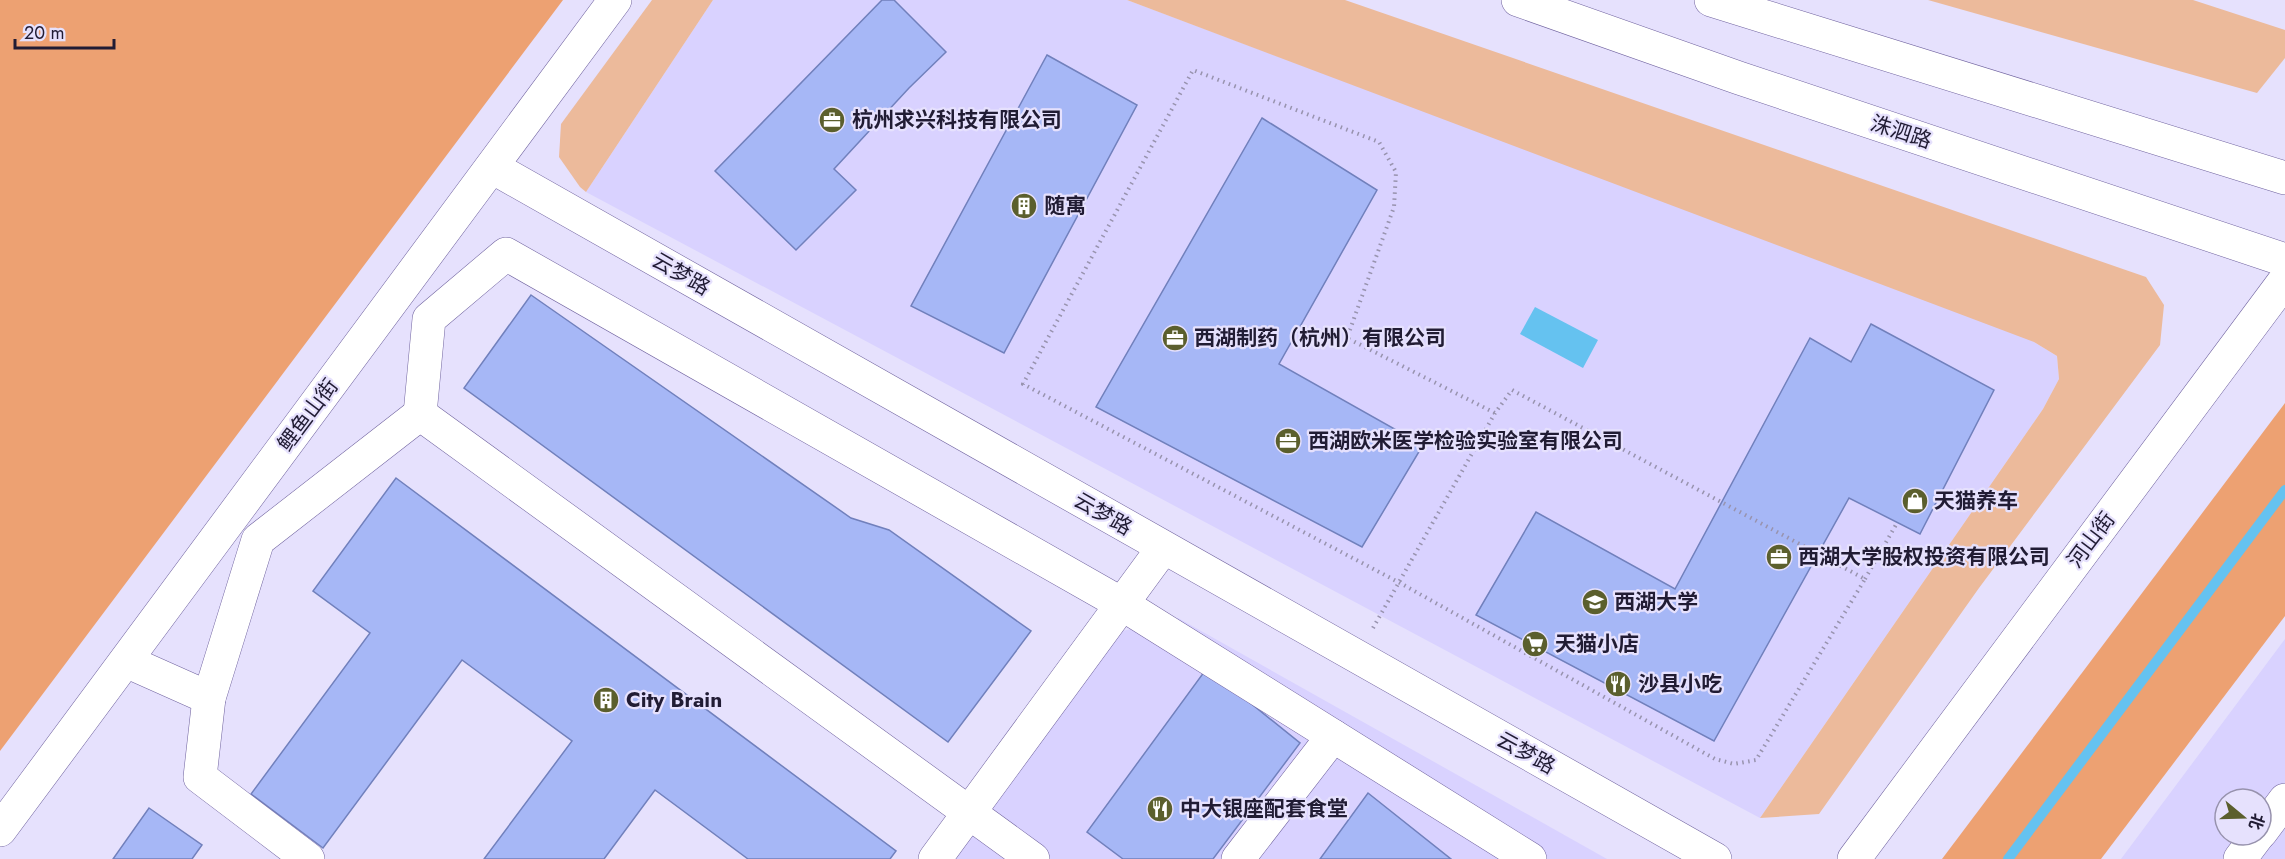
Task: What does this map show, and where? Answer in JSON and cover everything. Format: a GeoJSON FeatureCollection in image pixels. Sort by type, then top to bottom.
{"type":"FeatureCollection","features":[{"type":"Feature","properties":{"kind":"street","name":"鲤鱼山街"},"geometry":{"type":"LineString","coordinates":[[0,830],[615,0]]}},
{"type":"Feature","properties":{"kind":"street","name":"洙泗路"},"geometry":{"type":"LineString","coordinates":[[1518,0],[1739,78],[2285,260]]}},
{"type":"Feature","properties":{"kind":"street"},"geometry":{"type":"LineString","coordinates":[[1711,0],[2285,178]]}},
{"type":"Feature","properties":{"kind":"street","name":"云梦路"},"geometry":{"type":"LineString","coordinates":[[492,167],[1715,859]]}},
{"type":"Feature","properties":{"kind":"street"},"geometry":{"type":"LineString","coordinates":[[308,859],[200,777],[208,698],[258,540],[420,414],[429,319],[506,254],[1122,604],[1334,736],[1496,850],[1530,859]]}},
{"type":"Feature","properties":{"kind":"street","name":"河山街"},"geometry":{"type":"LineString","coordinates":[[1854,859],[2285,279]]}},
{"type":"Feature","properties":{"kind":"street"},"geometry":{"type":"LineString","coordinates":[[420,414],[1033,859]]}},
{"type":"Feature","properties":{"kind":"street"},"geometry":{"type":"LineString","coordinates":[[935,859],[1163,548]]}},
{"type":"Feature","properties":{"kind":"street"},"geometry":{"type":"LineString","coordinates":[[126,660],[208,698]]}},
{"type":"Feature","properties":{"kind":"street"},"geometry":{"type":"LineString","coordinates":[[1238,859],[1334,736]]}},
{"type":"Feature","properties":{"kind":"street"},"geometry":{"type":"LineString","coordinates":[[2273,816],[2285,800]]}},
{"type":"Feature","properties":{"kind":"street"},"geometry":{"type":"LineString","coordinates":[[2240,859],[2249,847]]}},
{"type":"Feature","properties":{"kind":"path"},"geometry":{"type":"LineString","coordinates":[[1496,413],[1347,338],[1394,207],[1396,172],[1379,142],[1193,70],[1023,384],[1400,582],[1715,759],[1734,764],[1756,760],[1897,522]]}},
{"type":"Feature","properties":{"kind":"path"},"geometry":{"type":"LineString","coordinates":[[1356,657],[1496,413],[1512,390],[1865,579]]}},
{"type":"Feature","properties":{"kind":"shaded area"},"geometry":{"type":"Polygon","coordinates":[[[0,0],[563,0],[0,751],[0,0]]]}},
{"type":"Feature","properties":{"kind":"shaded area"},"geometry":{"type":"Polygon","coordinates":[[[652,0],[713,0],[586,192],[559,157],[561,124],[652,0]]]}},
{"type":"Feature","properties":{"kind":"shaded area"},"geometry":{"type":"Polygon","coordinates":[[[713,0],[1127,0],[2026,337],[2057,356],[2059,379],[2043,409],[1760,818],[586,192],[713,0]]]}},
{"type":"Feature","properties":{"kind":"shaded area"},"geometry":{"type":"Polygon","coordinates":[[[1127,0],[1345,0],[2146,277],[2164,305],[2160,345],[1979,588],[1819,814],[1760,818],[2043,409],[2059,379],[2057,356],[2034,342],[1127,0]]]}},
{"type":"Feature","properties":{"kind":"shaded area"},"geometry":{"type":"Polygon","coordinates":[[[1928,0],[2193,0],[2285,30],[2285,58],[2257,93],[1928,0]]]}},
{"type":"Feature","properties":{"kind":"shaded area"},"geometry":{"type":"Polygon","coordinates":[[[2285,403],[2285,616],[2101,859],[1942,859],[2285,403]]]}},
{"type":"Feature","properties":{"kind":"shaded area"},"geometry":{"type":"Polygon","coordinates":[[[1178,618],[1607,859],[952,859],[1114,633],[1178,618]]]}},
{"type":"Feature","properties":{"kind":"shaded area"},"geometry":{"type":"Polygon","coordinates":[[[2285,639],[2285,859],[2121,859],[2285,639]]]}},
{"type":"Feature","properties":{"kind":"water"},"geometry":{"type":"Polygon","coordinates":[[[1535,307],[1598,340],[1583,368],[1520,334],[1535,307]]]}},
{"type":"Feature","properties":{"kind":"building"},"geometry":{"type":"Polygon","coordinates":[[[882,0],[894,0],[946,52],[909,88],[834,169],[856,190],[796,250],[715,171],[882,0]]]}},
{"type":"Feature","properties":{"kind":"building","name":"随寓"},"geometry":{"type":"Polygon","coordinates":[[[1047,55],[1137,105],[1004,353],[911,306],[1047,55]]]}},
{"type":"Feature","properties":{"kind":"building"},"geometry":{"type":"Polygon","coordinates":[[[1262,118],[1377,190],[1279,364],[1423,445],[1362,547],[1096,407],[1262,118]]]}},
{"type":"Feature","properties":{"kind":"building"},"geometry":{"type":"Polygon","coordinates":[[[531,295],[851,518],[889,530],[1031,631],[948,742],[464,388],[531,295]]]}},
{"type":"Feature","properties":{"kind":"building"},"geometry":{"type":"Polygon","coordinates":[[[1871,324],[1994,390],[1920,534],[1849,498],[1714,741],[1476,615],[1536,512],[1675,589],[1810,338],[1851,362],[1871,324]]]}},
{"type":"Feature","properties":{"kind":"building","name":"City Brain"},"geometry":{"type":"Polygon","coordinates":[[[396,478],[896,851],[890,859],[748,859],[655,790],[604,859],[484,859],[572,741],[462,660],[323,848],[251,794],[370,633],[313,591],[396,478]]]}},
{"type":"Feature","properties":{"kind":"building"},"geometry":{"type":"Polygon","coordinates":[[[1207,668],[1300,743],[1213,859],[1123,859],[1087,832],[1207,668]]]}},
{"type":"Feature","properties":{"kind":"building"},"geometry":{"type":"Polygon","coordinates":[[[1368,793],[1451,859],[1320,859],[1368,793]]]}},
{"type":"Feature","properties":{"kind":"building"},"geometry":{"type":"Polygon","coordinates":[[[149,808],[202,845],[192,859],[113,859],[149,808]]]}},
{"type":"Feature","properties":{"kind":"waterway"},"geometry":{"type":"LineString","coordinates":[[2008,859],[2285,490]]}},
{"type":"Feature","properties":{"kind":"place","name":"杭州求兴科技有限公司"},"geometry":{"type":"Point","coordinates":[832,120]}},
{"type":"Feature","properties":{"kind":"place","name":"随寓"},"geometry":{"type":"Point","coordinates":[1024,206]}},
{"type":"Feature","properties":{"kind":"place","name":"西湖制药（杭州）有限公司"},"geometry":{"type":"Point","coordinates":[1175,338]}},
{"type":"Feature","properties":{"kind":"place","name":"西湖欧米医学检验实验室有限公司"},"geometry":{"type":"Point","coordinates":[1288,441]}},
{"type":"Feature","properties":{"kind":"place","name":"天猫养车"},"geometry":{"type":"Point","coordinates":[1915,501]}},
{"type":"Feature","properties":{"kind":"place","name":"西湖大学股权投资有限公司"},"geometry":{"type":"Point","coordinates":[1779,557]}},
{"type":"Feature","properties":{"kind":"place","name":"西湖大学"},"geometry":{"type":"Point","coordinates":[1595,602]}},
{"type":"Feature","properties":{"kind":"place","name":"天猫小店"},"geometry":{"type":"Point","coordinates":[1535,644]}},
{"type":"Feature","properties":{"kind":"place","name":"沙县小吃"},"geometry":{"type":"Point","coordinates":[1618,684]}},
{"type":"Feature","properties":{"kind":"place","name":"City Brain"},"geometry":{"type":"Point","coordinates":[606,700]}},
{"type":"Feature","properties":{"kind":"place","name":"中大银座配套食堂"},"geometry":{"type":"Point","coordinates":[1160,809]}}]}
